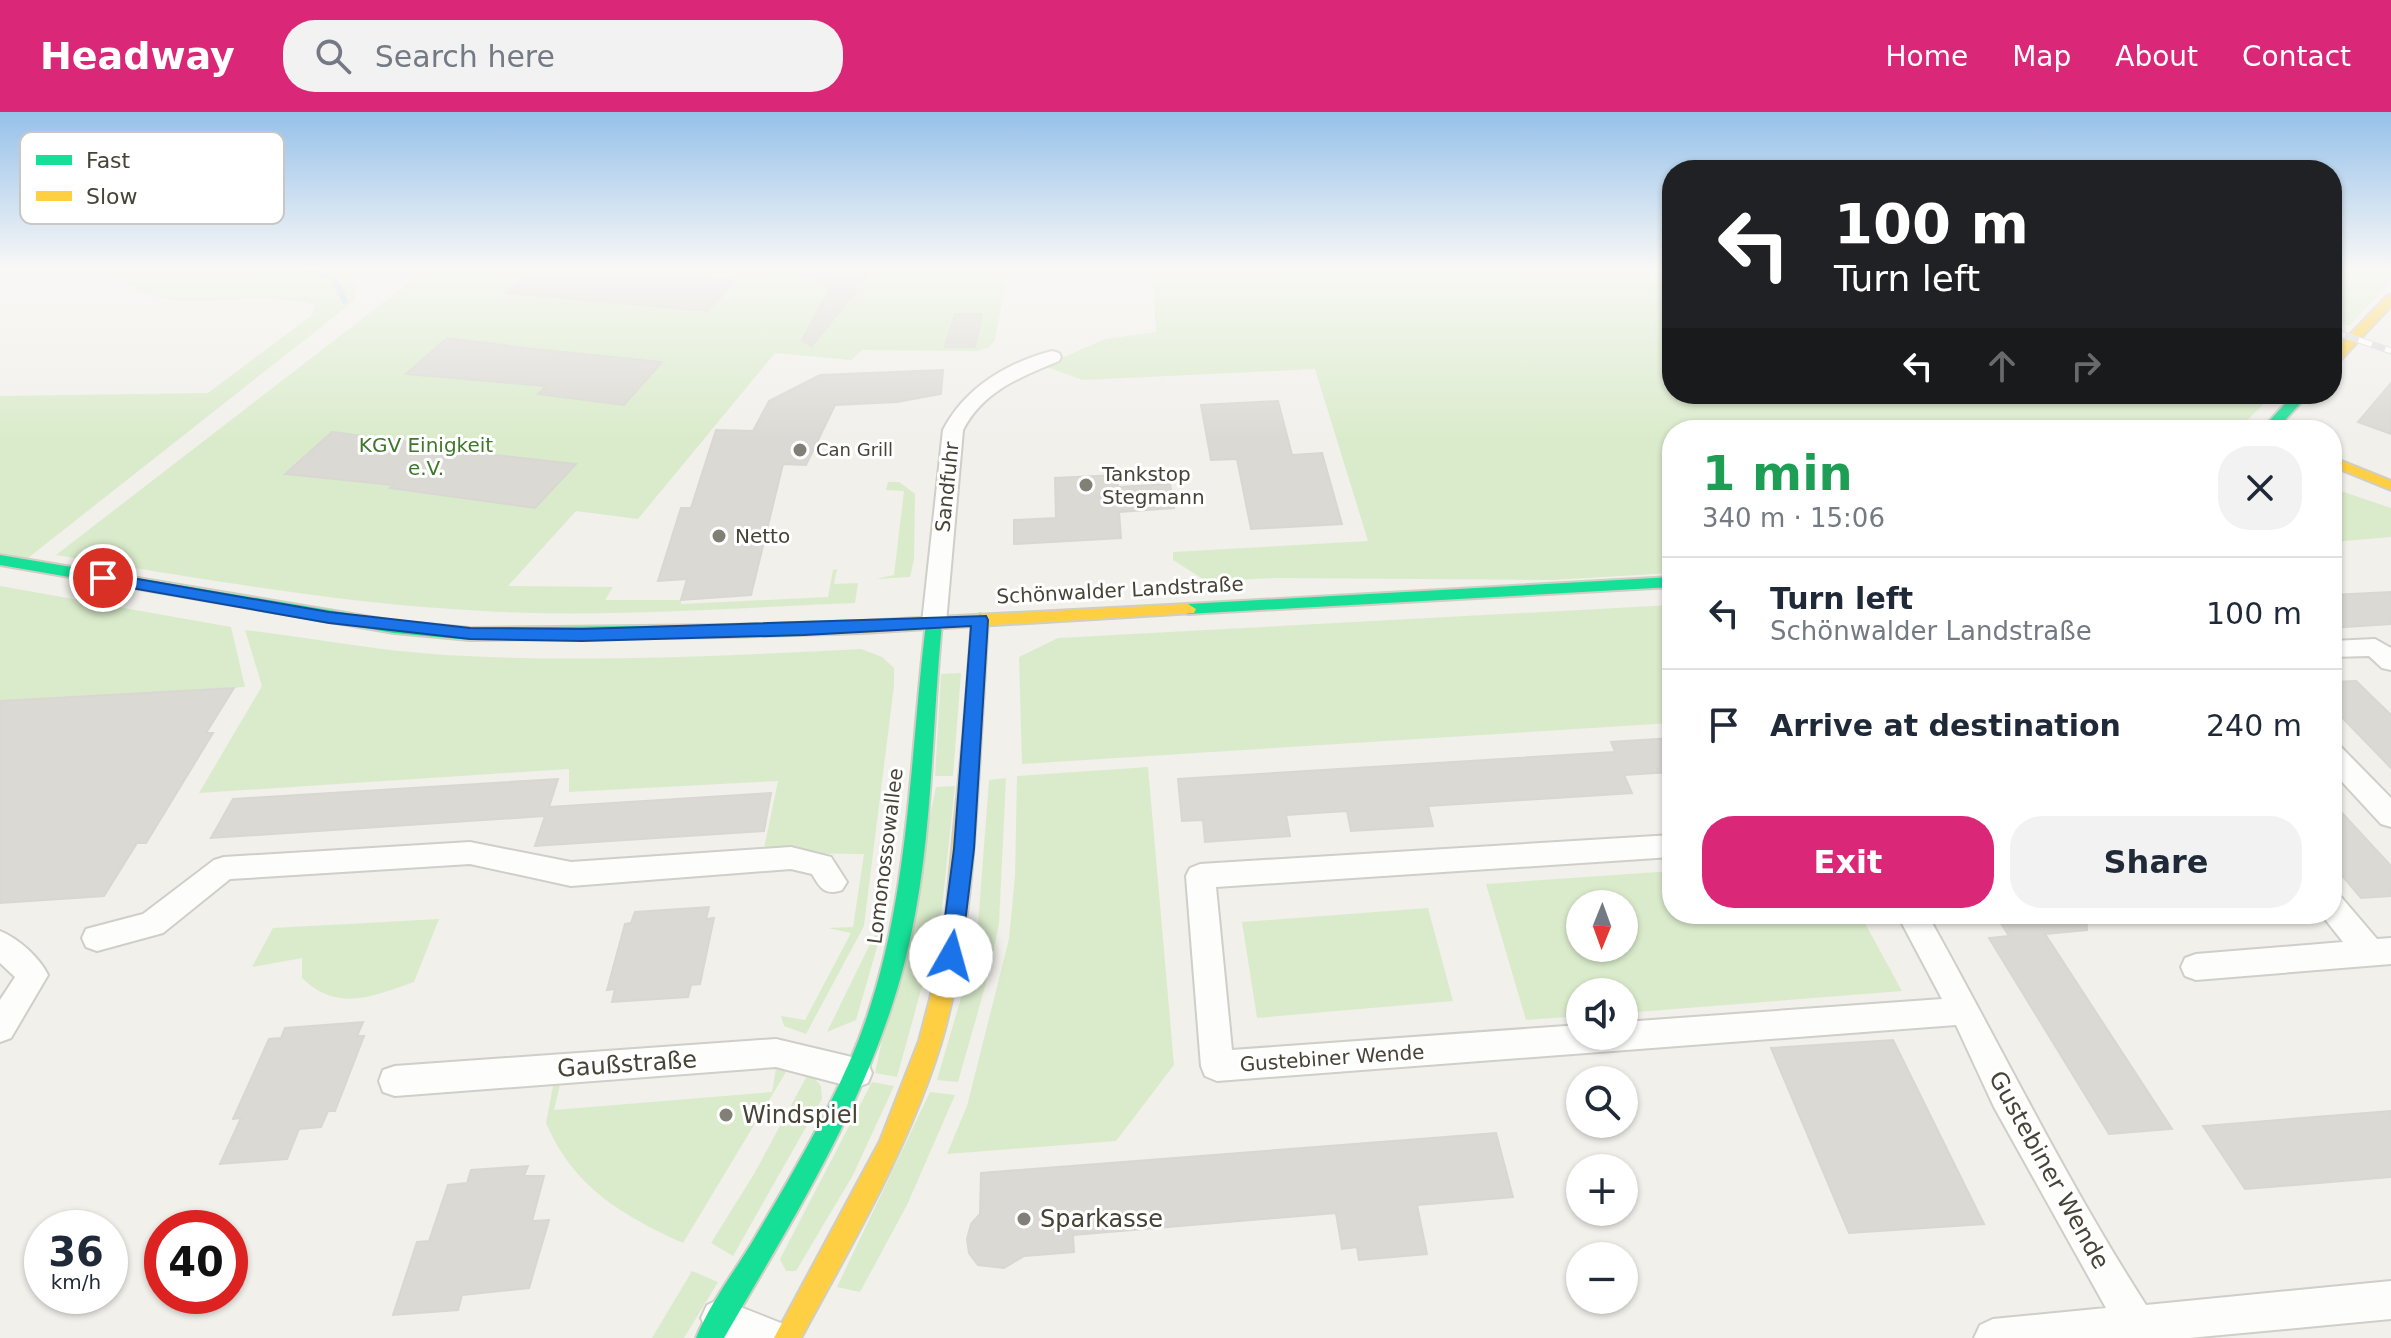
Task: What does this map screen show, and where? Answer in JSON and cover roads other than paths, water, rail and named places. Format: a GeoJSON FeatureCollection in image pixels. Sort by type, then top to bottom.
{"type":"FeatureCollection","features":[{"type":"Feature","properties":{"kind":"main road"},"geometry":{"type":"LineString","coordinates":[[2342,350],[2366,325]]}},
{"type":"Feature","properties":{"kind":"main road"},"geometry":{"type":"LineString","coordinates":[[2277,420],[2293,404]]}},
{"type":"Feature","properties":{"kind":"main road"},"geometry":{"type":"LineString","coordinates":[[2342,465],[2391,486]]}},
{"type":"Feature","properties":{"kind":"main road"},"geometry":{"type":"LineString","coordinates":[[2342,481],[2391,498]]}},
{"type":"Feature","properties":{"kind":"main road","name":"Schönwalder Landstraße"},"geometry":{"type":"LineString","coordinates":[[0,560],[329,618],[470,634],[582,635],[934,623],[1662,583]]}},
{"type":"Feature","properties":{"kind":"main road"},"geometry":{"type":"LineString","coordinates":[[787,1338],[862,1199],[916,1083],[951,956],[964,849],[980,620]]}},
{"type":"Feature","properties":{"kind":"main road","name":"Lomonossowallee"},"geometry":{"type":"LineString","coordinates":[[714,1328],[798,1185],[856,1073],[882,1005],[907,890],[934,623]]}},
{"type":"Feature","properties":{"kind":"street","name":"Sandfuhr"},"geometry":{"type":"LineString","coordinates":[[934,623],[953,430],[960,413],[978,393],[996,380],[1052,357]]}},
{"type":"Feature","properties":{"kind":"street"},"geometry":{"type":"LineString","coordinates":[[2342,649],[2375,647],[2391,662]]}},
{"type":"Feature","properties":{"kind":"street"},"geometry":{"type":"LineString","coordinates":[[2342,765],[2391,816]]}},
{"type":"Feature","properties":{"kind":"street","name":"Gustebiner Wende"},"geometry":{"type":"LineString","coordinates":[[1662,847],[1200,876],[1217,1066],[1965,1011]]}},
{"type":"Feature","properties":{"kind":"street"},"geometry":{"type":"LineString","coordinates":[[97,938],[152,924],[224,868],[470,853],[571,874],[791,858],[821,865],[832,882]]}},
{"type":"Feature","properties":{"kind":"street"},"geometry":{"type":"LineString","coordinates":[[2342,916],[2381,952]]}},
{"type":"Feature","properties":{"kind":"street","name":"Gustebiner Wende"},"geometry":{"type":"LineString","coordinates":[[1917,924],[1965,1011],[2013,1110],[2104,1272],[2142,1332]]}},
{"type":"Feature","properties":{"kind":"street"},"geometry":{"type":"LineString","coordinates":[[0,944],[33,975],[0,1028]]}},
{"type":"Feature","properties":{"kind":"street"},"geometry":{"type":"LineString","coordinates":[[2196,967],[2381,952]]}},
{"type":"Feature","properties":{"kind":"street","name":"Gaußstraße"},"geometry":{"type":"LineString","coordinates":[[395,1081],[776,1053],[856,1073]]}},
{"type":"Feature","properties":{"kind":"street"},"geometry":{"type":"LineString","coordinates":[[1993,1338],[2142,1332],[2391,1300]]}},
{"type":"Feature","properties":{"kind":"street"},"geometry":{"type":"LineString","coordinates":[[714,1328],[773,1338]]}},
{"type":"Feature","properties":{"kind":"railway"},"geometry":{"type":"LineString","coordinates":[[2342,334],[2391,351]]}},
{"type":"Feature","properties":{"kind":"place","name":"Can Grill"},"geometry":{"type":"Point","coordinates":[800,450]}},
{"type":"Feature","properties":{"kind":"place","name":"Tankstop Stegmann"},"geometry":{"type":"Point","coordinates":[1086,485]}},
{"type":"Feature","properties":{"kind":"place","name":"Netto"},"geometry":{"type":"Point","coordinates":[719,536]}},
{"type":"Feature","properties":{"kind":"place","name":"Windspiel"},"geometry":{"type":"Point","coordinates":[726,1115]}},
{"type":"Feature","properties":{"kind":"place","name":"Sparkasse"},"geometry":{"type":"Point","coordinates":[1024,1219]}},
{"type":"Feature","properties":{"kind":"park label","name":"KGV Einigkeit e.V."},"geometry":{"type":"Point","coordinates":[426,456]}}]}
